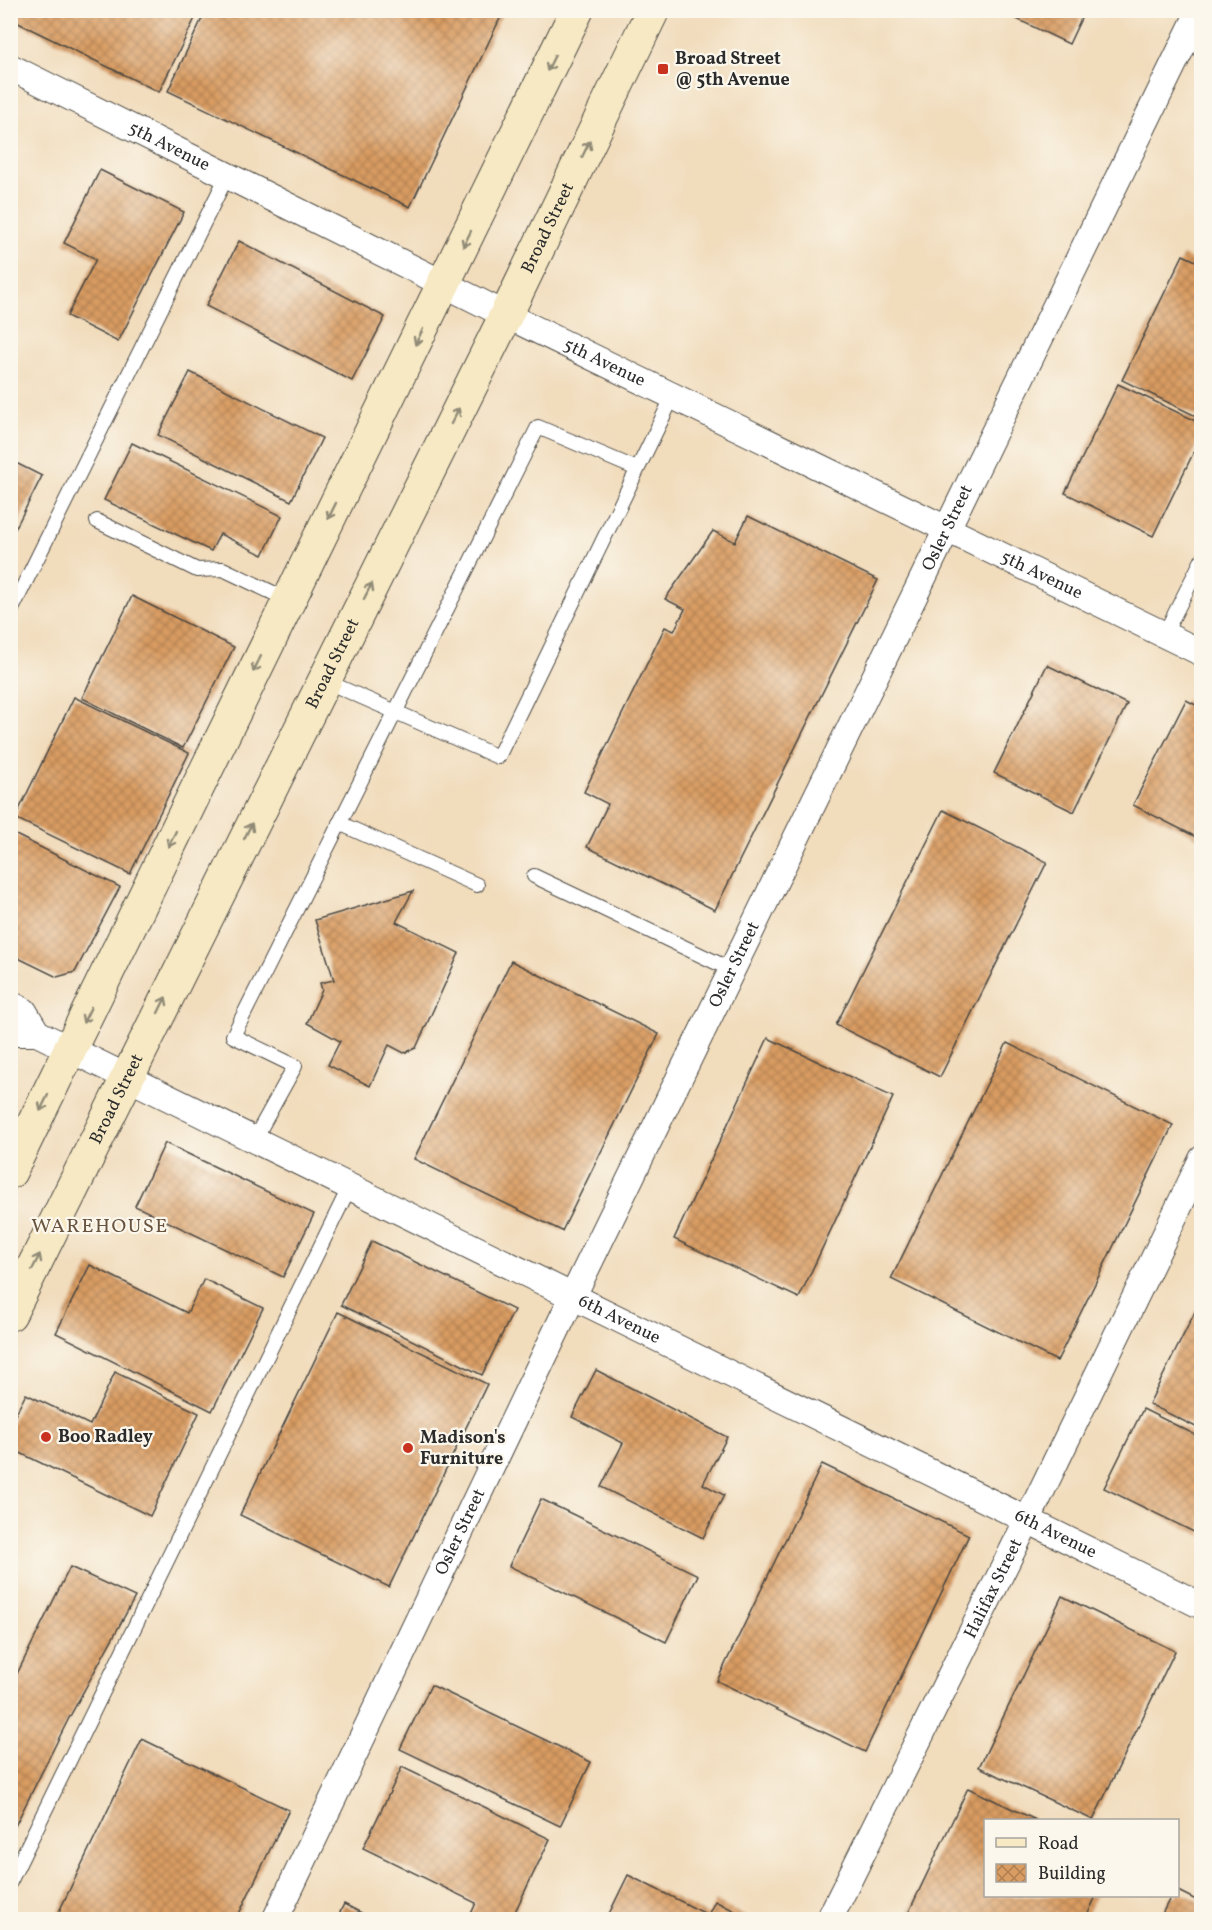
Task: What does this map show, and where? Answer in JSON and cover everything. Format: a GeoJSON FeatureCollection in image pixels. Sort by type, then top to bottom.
{"type":"FeatureCollection","features":[{"type":"Feature","properties":{"kind":"main road"},"geometry":{"type":"LineString","coordinates":[[10,1172],[577,10]]}},
{"type":"Feature","properties":{"kind":"main road","name":"Broad Street"},"geometry":{"type":"LineString","coordinates":[[10,1314],[126,1076],[506,315],[653,10]]}},
{"type":"Feature","properties":{"kind":"street","name":"Osler Street"},"geometry":{"type":"LineString","coordinates":[[275,1920],[572,1298],[1200,10]]}},
{"type":"Feature","properties":{"kind":"street","name":"5th Avenue"},"geometry":{"type":"LineString","coordinates":[[11,69],[228,174],[506,315],[946,531],[1202,653]]}},
{"type":"Feature","properties":{"kind":"street","name":"6th Avenue"},"geometry":{"type":"LineString","coordinates":[[10,1005],[24,1011],[38,1033]]}},
{"type":"Feature","properties":{"kind":"street","name":"6th Avenue"},"geometry":{"type":"LineString","coordinates":[[10,1033],[38,1033],[572,1298],[1202,1606]]}},
{"type":"Feature","properties":{"kind":"street","name":"Halifax Street"},"geometry":{"type":"LineString","coordinates":[[829,1920],[1027,1521],[1202,1159]]}},
{"type":"Feature","properties":{"kind":"lane"},"geometry":{"type":"LineString","coordinates":[[10,614],[228,174]]}},
{"type":"Feature","properties":{"kind":"lane"},"geometry":{"type":"LineString","coordinates":[[323,680],[498,756],[673,396]]}},
{"type":"Feature","properties":{"kind":"lane"},"geometry":{"type":"LineString","coordinates":[[254,1140],[295,1066],[233,1036],[538,427],[637,470]]}},
{"type":"Feature","properties":{"kind":"lane"},"geometry":{"type":"LineString","coordinates":[[97,520],[197,570],[223,569],[288,600]]}},
{"type":"Feature","properties":{"kind":"lane"},"geometry":{"type":"LineString","coordinates":[[1164,635],[1202,560]]}},
{"type":"Feature","properties":{"kind":"lane"},"geometry":{"type":"LineString","coordinates":[[339,823],[477,885]]}},
{"type":"Feature","properties":{"kind":"lane"},"geometry":{"type":"LineString","coordinates":[[534,876],[732,970]]}},
{"type":"Feature","properties":{"kind":"lane"},"geometry":{"type":"LineString","coordinates":[[10,1882],[349,1188]]}},
{"type":"Feature","properties":{"kind":"building"},"geometry":{"type":"Polygon","coordinates":[[[10,10],[199,10],[159,92],[10,19],[10,10]]]}},
{"type":"Feature","properties":{"kind":"building"},"geometry":{"type":"Polygon","coordinates":[[[206,10],[504,10],[410,207],[168,91],[206,10]]]}},
{"type":"Feature","properties":{"kind":"building"},"geometry":{"type":"Polygon","coordinates":[[[998,10],[1085,10],[1069,44],[998,10]]]}},
{"type":"Feature","properties":{"kind":"building"},"geometry":{"type":"Polygon","coordinates":[[[100,170],[184,212],[118,342],[67,316],[96,259],[64,243],[100,170]]]}},
{"type":"Feature","properties":{"kind":"building"},"geometry":{"type":"Polygon","coordinates":[[[239,241],[385,317],[352,381],[206,306],[239,241]]]}},
{"type":"Feature","properties":{"kind":"building"},"geometry":{"type":"Polygon","coordinates":[[[1183,255],[1202,264],[1202,419],[1122,380],[1183,255]]]}},
{"type":"Feature","properties":{"kind":"building"},"geometry":{"type":"Polygon","coordinates":[[[190,372],[322,438],[291,501],[158,435],[190,372]]]}},
{"type":"Feature","properties":{"kind":"building"},"geometry":{"type":"Polygon","coordinates":[[[1118,384],[1202,424],[1202,435],[1153,536],[1065,493],[1118,384]]]}},
{"type":"Feature","properties":{"kind":"building"},"geometry":{"type":"Polygon","coordinates":[[[132,443],[282,516],[263,555],[220,534],[211,551],[104,500],[132,443]]]}},
{"type":"Feature","properties":{"kind":"building"},"geometry":{"type":"Polygon","coordinates":[[[10,460],[42,476],[10,539],[10,460]]]}},
{"type":"Feature","properties":{"kind":"building"},"geometry":{"type":"Polygon","coordinates":[[[748,516],[878,580],[715,910],[587,847],[608,804],[584,792],[665,627],[674,631],[685,609],[665,599],[713,531],[735,542],[748,516]]]}},
{"type":"Feature","properties":{"kind":"building"},"geometry":{"type":"Polygon","coordinates":[[[132,596],[234,647],[183,748],[82,698],[132,596]]]}},
{"type":"Feature","properties":{"kind":"building"},"geometry":{"type":"Polygon","coordinates":[[[1047,665],[1127,704],[1074,812],[994,773],[1047,665]]]}},
{"type":"Feature","properties":{"kind":"building"},"geometry":{"type":"Polygon","coordinates":[[[74,697],[189,753],[130,874],[15,818],[74,697]]]}},
{"type":"Feature","properties":{"kind":"building"},"geometry":{"type":"Polygon","coordinates":[[[1186,700],[1202,708],[1202,840],[1133,805],[1186,700]]]}},
{"type":"Feature","properties":{"kind":"building"},"geometry":{"type":"Polygon","coordinates":[[[943,810],[1047,862],[940,1077],[836,1025],[943,810]]]}},
{"type":"Feature","properties":{"kind":"building"},"geometry":{"type":"Polygon","coordinates":[[[10,832],[120,887],[75,972],[57,977],[10,954],[10,832]]]}},
{"type":"Feature","properties":{"kind":"building"},"geometry":{"type":"Polygon","coordinates":[[[413,891],[396,922],[459,953],[416,1048],[404,1053],[389,1045],[370,1086],[328,1065],[340,1041],[307,1023],[322,990],[320,983],[334,980],[315,920],[413,891]]]}},
{"type":"Feature","properties":{"kind":"building"},"geometry":{"type":"Polygon","coordinates":[[[511,961],[659,1034],[562,1231],[414,1159],[511,961]]]}},
{"type":"Feature","properties":{"kind":"building"},"geometry":{"type":"Polygon","coordinates":[[[768,1038],[893,1097],[799,1298],[674,1239],[768,1038]]]}},
{"type":"Feature","properties":{"kind":"building"},"geometry":{"type":"Polygon","coordinates":[[[1007,1043],[1173,1125],[1057,1361],[891,1279],[1007,1043]]]}},
{"type":"Feature","properties":{"kind":"building"},"geometry":{"type":"Polygon","coordinates":[[[165,1143],[314,1214],[283,1277],[135,1206],[165,1143]]]}},
{"type":"Feature","properties":{"kind":"building"},"geometry":{"type":"Polygon","coordinates":[[[372,1241],[514,1310],[482,1375],[341,1305],[372,1241]]]}},
{"type":"Feature","properties":{"kind":"building"},"geometry":{"type":"Polygon","coordinates":[[[90,1265],[187,1313],[204,1279],[263,1308],[212,1411],[56,1333],[90,1265]]]}},
{"type":"Feature","properties":{"kind":"building"},"geometry":{"type":"Polygon","coordinates":[[[1202,1298],[1202,1430],[1149,1404],[1202,1298]]]}},
{"type":"Feature","properties":{"kind":"building"},"geometry":{"type":"Polygon","coordinates":[[[338,1312],[487,1384],[389,1587],[240,1515],[338,1312]]]}},
{"type":"Feature","properties":{"kind":"building"},"geometry":{"type":"Polygon","coordinates":[[[596,1370],[727,1437],[703,1484],[724,1495],[703,1538],[601,1487],[623,1443],[572,1417],[596,1370]]]}},
{"type":"Feature","properties":{"kind":"building"},"geometry":{"type":"Polygon","coordinates":[[[115,1372],[199,1413],[150,1516],[10,1448],[10,1425],[26,1394],[90,1425],[115,1372]]]}},
{"type":"Feature","properties":{"kind":"building"},"geometry":{"type":"Polygon","coordinates":[[[1143,1409],[1202,1438],[1202,1536],[1104,1488],[1143,1409]]]}},
{"type":"Feature","properties":{"kind":"building"},"geometry":{"type":"Polygon","coordinates":[[[822,1464],[969,1535],[865,1752],[717,1681],[822,1464]]]}},
{"type":"Feature","properties":{"kind":"building"},"geometry":{"type":"Polygon","coordinates":[[[541,1499],[698,1575],[666,1642],[509,1566],[541,1499]]]}},
{"type":"Feature","properties":{"kind":"building"},"geometry":{"type":"Polygon","coordinates":[[[70,1567],[135,1597],[68,1720],[10,1836],[10,1688],[70,1567]]]}},
{"type":"Feature","properties":{"kind":"building"},"geometry":{"type":"Polygon","coordinates":[[[1062,1596],[1175,1651],[1093,1819],[979,1767],[1062,1596]]]}},
{"type":"Feature","properties":{"kind":"building"},"geometry":{"type":"Polygon","coordinates":[[[431,1685],[591,1762],[560,1826],[400,1749],[431,1685]]]}},
{"type":"Feature","properties":{"kind":"building"},"geometry":{"type":"Polygon","coordinates":[[[142,1739],[289,1810],[236,1920],[55,1920],[142,1739]]]}},
{"type":"Feature","properties":{"kind":"building"},"geometry":{"type":"Polygon","coordinates":[[[402,1767],[550,1839],[511,1920],[468,1920],[476,1903],[363,1848],[402,1767]]]}},
{"type":"Feature","properties":{"kind":"building"},"geometry":{"type":"Polygon","coordinates":[[[968,1788],[1034,1819],[984,1819],[984,1897],[1096,1897],[1085,1920],[905,1920],[968,1788]]]}},
{"type":"Feature","properties":{"kind":"building"},"geometry":{"type":"Polygon","coordinates":[[[628,1875],[708,1915],[715,1901],[753,1920],[606,1920],[628,1875]]]}},
{"type":"Feature","properties":{"kind":"building"},"geometry":{"type":"Polygon","coordinates":[[[1179,1892],[1202,1903],[1202,1920],[1159,1920],[1170,1897],[1179,1897],[1179,1892]]]}},
{"type":"Feature","properties":{"kind":"building"},"geometry":{"type":"Polygon","coordinates":[[[344,1904],[375,1920],[336,1920],[344,1904]]]}},
{"type":"Feature","properties":{"kind":"place","name":"Broad Street @ 5th Avenue"},"geometry":{"type":"Point","coordinates":[663,69]}},
{"type":"Feature","properties":{"kind":"place","name":"Boo Radley"},"geometry":{"type":"Point","coordinates":[46,1437]}},
{"type":"Feature","properties":{"kind":"place","name":"Madison's Furniture"},"geometry":{"type":"Point","coordinates":[408,1448]}},
{"type":"Feature","properties":{"kind":"district","name":"WAREHOUSE"},"geometry":{"type":"Point","coordinates":[100,1227]}}]}
